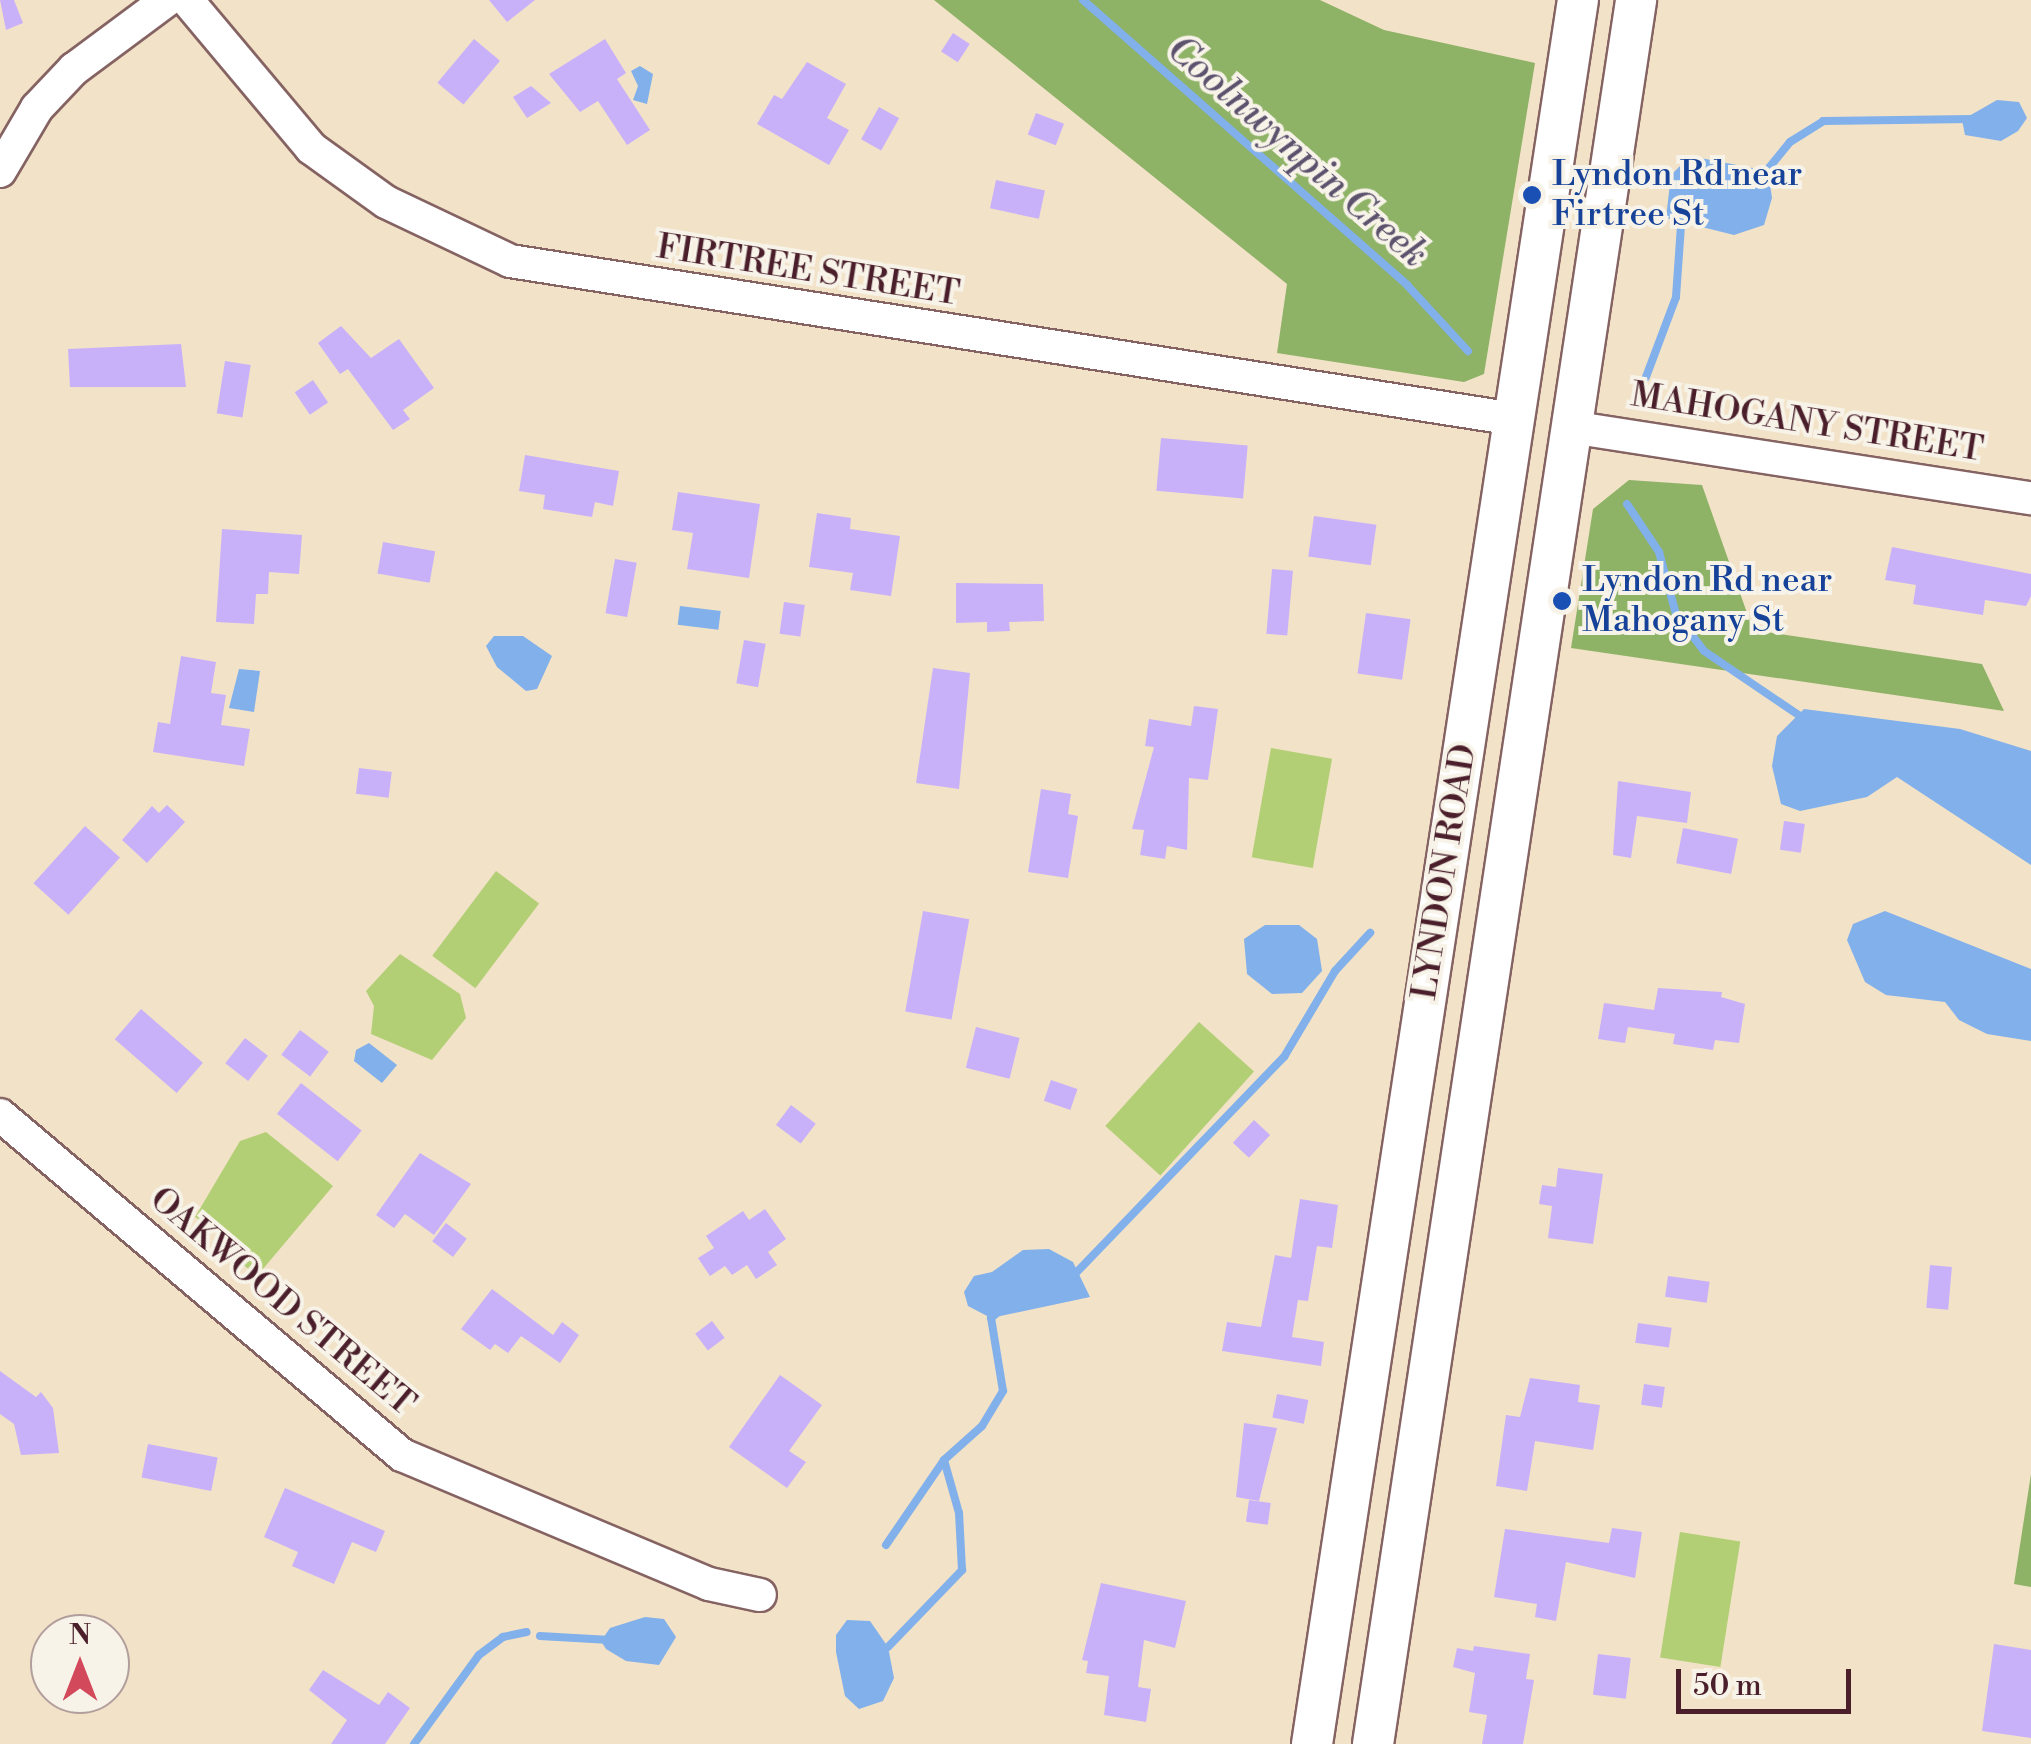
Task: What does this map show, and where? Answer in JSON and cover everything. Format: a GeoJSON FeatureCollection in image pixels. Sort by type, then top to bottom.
{"type":"FeatureCollection","features":[{"type":"Feature","properties":{"kind":"main road","name":"LYNDON ROAD"},"geometry":{"type":"LineString","coordinates":[[1312,1744],[1578,0]]}},
{"type":"Feature","properties":{"kind":"main road","name":"LYNDON ROAD"},"geometry":{"type":"LineString","coordinates":[[1373,1744],[1636,0]]}},
{"type":"Feature","properties":{"kind":"main road"},"geometry":{"type":"LineString","coordinates":[[1514,419],[1570,427]]}},
{"type":"Feature","properties":{"kind":"street"},"geometry":{"type":"LineString","coordinates":[[0,170],[37,108],[74,69],[166,0]]}},
{"type":"Feature","properties":{"kind":"street","name":"FIRTREE STREET"},"geometry":{"type":"LineString","coordinates":[[187,0],[311,148],[386,202],[510,261],[1514,419]]}},
{"type":"Feature","properties":{"kind":"street","name":"MAHOGANY STREET"},"geometry":{"type":"LineString","coordinates":[[1570,427],[2031,498]]}},
{"type":"Feature","properties":{"kind":"street","name":"OAKWOOD STREET"},"geometry":{"type":"LineString","coordinates":[[0,1114],[402,1454],[709,1584],[760,1595]]}},
{"type":"Feature","properties":{"kind":"green space"},"geometry":{"type":"Polygon","coordinates":[[[934,0],[1320,0],[1384,30],[1535,63],[1484,374],[1464,382],[1277,353],[1287,284],[934,0]]]}},
{"type":"Feature","properties":{"kind":"green space"},"geometry":{"type":"Polygon","coordinates":[[[1629,480],[1702,485],[1753,630],[1982,664],[2004,711],[1571,648],[1593,509],[1629,480]]]}},
{"type":"Feature","properties":{"kind":"green space"},"geometry":{"type":"Polygon","coordinates":[[[1271,748],[1332,759],[1313,868],[1252,857],[1271,748]]]}},
{"type":"Feature","properties":{"kind":"green space"},"geometry":{"type":"Polygon","coordinates":[[[496,871],[539,903],[475,988],[432,956],[496,871]]]}},
{"type":"Feature","properties":{"kind":"green space"},"geometry":{"type":"Polygon","coordinates":[[[400,954],[460,994],[466,1018],[432,1060],[371,1034],[374,1006],[366,991],[400,954]]]}},
{"type":"Feature","properties":{"kind":"green space"},"geometry":{"type":"Polygon","coordinates":[[[1199,1022],[1254,1072],[1160,1176],[1105,1126],[1199,1022]]]}},
{"type":"Feature","properties":{"kind":"green space"},"geometry":{"type":"Polygon","coordinates":[[[266,1132],[333,1186],[257,1276],[230,1254],[221,1234],[195,1217],[240,1141],[266,1132]]]}},
{"type":"Feature","properties":{"kind":"green space"},"geometry":{"type":"Polygon","coordinates":[[[2031,1474],[2031,1587],[2014,1584],[2031,1474]]]}},
{"type":"Feature","properties":{"kind":"green space"},"geometry":{"type":"Polygon","coordinates":[[[1680,1532],[1740,1542],[1720,1667],[1660,1657],[1680,1532]]]}},
{"type":"Feature","properties":{"kind":"water"},"geometry":{"type":"Polygon","coordinates":[[[640,66],[653,74],[647,104],[633,100],[638,86],[631,71],[640,66]]]}},
{"type":"Feature","properties":{"kind":"water"},"geometry":{"type":"Polygon","coordinates":[[[1997,100],[2019,102],[2027,118],[2018,131],[2001,141],[1965,135],[1962,120],[1997,100]]]}},
{"type":"Feature","properties":{"kind":"water"},"geometry":{"type":"Polygon","coordinates":[[[1690,156],[1768,171],[1772,198],[1764,225],[1734,235],[1666,218],[1671,175],[1690,156]]]}},
{"type":"Feature","properties":{"kind":"water"},"geometry":{"type":"Polygon","coordinates":[[[680,606],[721,611],[718,630],[678,625],[680,606]]]}},
{"type":"Feature","properties":{"kind":"water"},"geometry":{"type":"Polygon","coordinates":[[[494,636],[523,636],[552,656],[537,689],[526,691],[497,667],[486,646],[494,636]]]}},
{"type":"Feature","properties":{"kind":"water"},"geometry":{"type":"Polygon","coordinates":[[[239,669],[260,671],[254,712],[229,708],[239,669]]]}},
{"type":"Feature","properties":{"kind":"water"},"geometry":{"type":"Polygon","coordinates":[[[1804,709],[1960,729],[2031,751],[2031,865],[1897,777],[1867,797],[1800,811],[1781,804],[1772,766],[1777,736],[1804,709]]]}},
{"type":"Feature","properties":{"kind":"water"},"geometry":{"type":"Polygon","coordinates":[[[1885,911],[2031,969],[2031,1041],[1987,1034],[1959,1020],[1945,1002],[1886,995],[1865,982],[1847,940],[1853,924],[1885,911]]]}},
{"type":"Feature","properties":{"kind":"water"},"geometry":{"type":"Polygon","coordinates":[[[1265,925],[1299,925],[1317,939],[1322,971],[1302,993],[1272,994],[1247,974],[1244,939],[1265,925]]]}},
{"type":"Feature","properties":{"kind":"water"},"geometry":{"type":"Polygon","coordinates":[[[369,1043],[397,1065],[382,1083],[354,1061],[356,1050],[369,1043]]]}},
{"type":"Feature","properties":{"kind":"water"},"geometry":{"type":"Polygon","coordinates":[[[1049,1249],[1073,1262],[1090,1297],[991,1318],[968,1306],[964,1292],[974,1276],[992,1272],[1023,1250],[1049,1249]]]}},
{"type":"Feature","properties":{"kind":"water"},"geometry":{"type":"Polygon","coordinates":[[[645,1617],[664,1619],[676,1637],[659,1665],[626,1661],[606,1649],[601,1641],[610,1628],[645,1617]]]}},
{"type":"Feature","properties":{"kind":"water"},"geometry":{"type":"Polygon","coordinates":[[[847,1620],[870,1621],[888,1647],[894,1678],[883,1701],[859,1709],[845,1696],[836,1652],[836,1635],[847,1620]]]}},
{"type":"Feature","properties":{"kind":"building"},"geometry":{"type":"Polygon","coordinates":[[[0,0],[14,0],[23,23],[6,30],[0,0]]]}},
{"type":"Feature","properties":{"kind":"building"},"geometry":{"type":"Polygon","coordinates":[[[489,0],[535,0],[507,22],[489,0]]]}},
{"type":"Feature","properties":{"kind":"building"},"geometry":{"type":"Polygon","coordinates":[[[953,33],[970,44],[958,62],[941,51],[953,33]]]}},
{"type":"Feature","properties":{"kind":"building"},"geometry":{"type":"Polygon","coordinates":[[[474,39],[500,61],[463,105],[437,83],[474,39]]]}},
{"type":"Feature","properties":{"kind":"building"},"geometry":{"type":"Polygon","coordinates":[[[605,39],[626,73],[617,79],[650,130],[627,145],[598,101],[580,112],[549,74],[605,39]]]}},
{"type":"Feature","properties":{"kind":"building"},"geometry":{"type":"Polygon","coordinates":[[[807,62],[846,84],[827,118],[849,130],[829,165],[757,124],[774,95],[782,99],[807,62]]]}},
{"type":"Feature","properties":{"kind":"building"},"geometry":{"type":"Polygon","coordinates":[[[531,86],[551,103],[527,118],[513,97],[531,86]]]}},
{"type":"Feature","properties":{"kind":"building"},"geometry":{"type":"Polygon","coordinates":[[[879,107],[899,118],[881,151],[861,139],[879,107]]]}},
{"type":"Feature","properties":{"kind":"building"},"geometry":{"type":"Polygon","coordinates":[[[1036,113],[1064,124],[1056,145],[1028,134],[1036,113]]]}},
{"type":"Feature","properties":{"kind":"building"},"geometry":{"type":"Polygon","coordinates":[[[996,180],[1045,190],[1039,219],[990,208],[996,180]]]}},
{"type":"Feature","properties":{"kind":"building"},"geometry":{"type":"Polygon","coordinates":[[[341,326],[371,358],[399,339],[434,388],[403,410],[410,419],[393,430],[348,369],[340,374],[318,343],[341,326]]]}},
{"type":"Feature","properties":{"kind":"building"},"geometry":{"type":"Polygon","coordinates":[[[181,344],[186,387],[70,387],[68,349],[181,344]]]}},
{"type":"Feature","properties":{"kind":"building"},"geometry":{"type":"Polygon","coordinates":[[[225,361],[251,365],[242,417],[217,413],[225,361]]]}},
{"type":"Feature","properties":{"kind":"building"},"geometry":{"type":"Polygon","coordinates":[[[313,380],[328,402],[310,415],[295,392],[313,380]]]}},
{"type":"Feature","properties":{"kind":"building"},"geometry":{"type":"Polygon","coordinates":[[[1161,438],[1248,446],[1243,498],[1156,491],[1161,438]]]}},
{"type":"Feature","properties":{"kind":"building"},"geometry":{"type":"Polygon","coordinates":[[[525,455],[619,471],[613,506],[595,502],[592,517],[543,509],[545,495],[519,491],[525,455]]]}},
{"type":"Feature","properties":{"kind":"building"},"geometry":{"type":"Polygon","coordinates":[[[678,492],[760,504],[749,578],[687,569],[693,533],[672,530],[678,492]]]}},
{"type":"Feature","properties":{"kind":"building"},"geometry":{"type":"Polygon","coordinates":[[[817,513],[851,518],[850,529],[900,536],[891,596],[850,590],[853,573],[809,567],[817,513]]]}},
{"type":"Feature","properties":{"kind":"building"},"geometry":{"type":"Polygon","coordinates":[[[1314,516],[1376,525],[1371,565],[1308,557],[1314,516]]]}},
{"type":"Feature","properties":{"kind":"building"},"geometry":{"type":"Polygon","coordinates":[[[222,529],[302,535],[299,574],[269,572],[268,594],[256,594],[254,624],[216,622],[222,529]]]}},
{"type":"Feature","properties":{"kind":"building"},"geometry":{"type":"Polygon","coordinates":[[[383,542],[435,551],[430,583],[377,574],[383,542]]]}},
{"type":"Feature","properties":{"kind":"building"},"geometry":{"type":"Polygon","coordinates":[[[1892,547],[2031,574],[2031,596],[2026,606],[1985,600],[1983,615],[1913,604],[1916,585],[1885,580],[1892,547]]]}},
{"type":"Feature","properties":{"kind":"building"},"geometry":{"type":"Polygon","coordinates":[[[615,559],[637,563],[627,617],[605,613],[615,559]]]}},
{"type":"Feature","properties":{"kind":"building"},"geometry":{"type":"Polygon","coordinates":[[[1272,569],[1293,571],[1287,636],[1266,634],[1272,569]]]}},
{"type":"Feature","properties":{"kind":"building"},"geometry":{"type":"Polygon","coordinates":[[[956,583],[1043,584],[1044,621],[1009,622],[1010,631],[987,632],[987,622],[956,623],[956,583]]]}},
{"type":"Feature","properties":{"kind":"building"},"geometry":{"type":"Polygon","coordinates":[[[784,602],[805,605],[800,637],[780,634],[784,602]]]}},
{"type":"Feature","properties":{"kind":"building"},"geometry":{"type":"Polygon","coordinates":[[[1366,613],[1411,619],[1402,680],[1358,673],[1366,613]]]}},
{"type":"Feature","properties":{"kind":"building"},"geometry":{"type":"Polygon","coordinates":[[[744,640],[766,644],[758,687],[736,683],[744,640]]]}},
{"type":"Feature","properties":{"kind":"building"},"geometry":{"type":"Polygon","coordinates":[[[181,656],[216,662],[211,693],[226,695],[221,725],[250,729],[244,766],[153,752],[158,722],[170,724],[181,656]]]}},
{"type":"Feature","properties":{"kind":"building"},"geometry":{"type":"Polygon","coordinates":[[[933,668],[970,673],[959,789],[916,783],[933,668]]]}},
{"type":"Feature","properties":{"kind":"building"},"geometry":{"type":"Polygon","coordinates":[[[1194,706],[1218,709],[1208,780],[1189,778],[1187,850],[1167,846],[1165,859],[1140,855],[1144,830],[1132,829],[1154,747],[1145,746],[1149,719],[1191,726],[1194,706]]]}},
{"type":"Feature","properties":{"kind":"building"},"geometry":{"type":"Polygon","coordinates":[[[359,768],[392,772],[389,798],[356,794],[359,768]]]}},
{"type":"Feature","properties":{"kind":"building"},"geometry":{"type":"Polygon","coordinates":[[[1618,781],[1691,792],[1687,823],[1637,816],[1631,858],[1613,855],[1618,781]]]}},
{"type":"Feature","properties":{"kind":"building"},"geometry":{"type":"Polygon","coordinates":[[[1041,789],[1071,794],[1068,814],[1078,816],[1068,878],[1028,872],[1041,789]]]}},
{"type":"Feature","properties":{"kind":"building"},"geometry":{"type":"Polygon","coordinates":[[[167,805],[185,822],[147,863],[122,840],[152,806],[159,813],[167,805]]]}},
{"type":"Feature","properties":{"kind":"building"},"geometry":{"type":"Polygon","coordinates":[[[1784,821],[1805,824],[1801,853],[1780,850],[1784,821]]]}},
{"type":"Feature","properties":{"kind":"building"},"geometry":{"type":"Polygon","coordinates":[[[85,826],[120,857],[68,915],[33,883],[85,826]]]}},
{"type":"Feature","properties":{"kind":"building"},"geometry":{"type":"Polygon","coordinates":[[[1683,828],[1738,839],[1731,874],[1676,863],[1683,828]]]}},
{"type":"Feature","properties":{"kind":"building"},"geometry":{"type":"Polygon","coordinates":[[[923,911],[969,919],[952,1020],[905,1011],[923,911]]]}},
{"type":"Feature","properties":{"kind":"building"},"geometry":{"type":"Polygon","coordinates":[[[1658,988],[1722,992],[1721,997],[1745,1004],[1739,1043],[1715,1040],[1713,1050],[1673,1044],[1675,1034],[1628,1027],[1625,1043],[1598,1039],[1604,1003],[1654,1010],[1658,988]]]}},
{"type":"Feature","properties":{"kind":"building"},"geometry":{"type":"Polygon","coordinates":[[[141,1009],[203,1063],[177,1093],[115,1039],[141,1009]]]}},
{"type":"Feature","properties":{"kind":"building"},"geometry":{"type":"Polygon","coordinates":[[[976,1027],[1020,1038],[1010,1079],[966,1068],[976,1027]]]}},
{"type":"Feature","properties":{"kind":"building"},"geometry":{"type":"Polygon","coordinates":[[[300,1030],[329,1052],[310,1076],[281,1055],[300,1030]]]}},
{"type":"Feature","properties":{"kind":"building"},"geometry":{"type":"Polygon","coordinates":[[[245,1038],[268,1056],[248,1081],[225,1063],[245,1038]]]}},
{"type":"Feature","properties":{"kind":"building"},"geometry":{"type":"Polygon","coordinates":[[[1051,1080],[1077,1089],[1070,1110],[1044,1101],[1051,1080]]]}},
{"type":"Feature","properties":{"kind":"building"},"geometry":{"type":"Polygon","coordinates":[[[301,1083],[362,1130],[338,1161],[277,1114],[301,1083]]]}},
{"type":"Feature","properties":{"kind":"building"},"geometry":{"type":"Polygon","coordinates":[[[791,1105],[816,1124],[801,1144],[776,1125],[791,1105]]]}},
{"type":"Feature","properties":{"kind":"building"},"geometry":{"type":"Polygon","coordinates":[[[1254,1120],[1270,1135],[1249,1158],[1233,1143],[1254,1120]]]}},
{"type":"Feature","properties":{"kind":"building"},"geometry":{"type":"Polygon","coordinates":[[[420,1153],[471,1184],[434,1235],[405,1214],[394,1228],[376,1215],[420,1153]]]}},
{"type":"Feature","properties":{"kind":"building"},"geometry":{"type":"Polygon","coordinates":[[[1558,1168],[1603,1174],[1593,1244],[1548,1238],[1552,1206],[1539,1204],[1542,1185],[1556,1187],[1558,1168]]]}},
{"type":"Feature","properties":{"kind":"building"},"geometry":{"type":"Polygon","coordinates":[[[1300,1199],[1338,1205],[1332,1248],[1317,1246],[1308,1301],[1298,1300],[1292,1337],[1324,1342],[1321,1366],[1222,1351],[1227,1322],[1261,1327],[1275,1255],[1291,1258],[1300,1199]]]}},
{"type":"Feature","properties":{"kind":"building"},"geometry":{"type":"Polygon","coordinates":[[[765,1209],[786,1239],[768,1252],[777,1265],[756,1279],[747,1265],[732,1275],[725,1266],[710,1276],[698,1258],[714,1248],[706,1236],[743,1211],[749,1220],[765,1209]]]}},
{"type":"Feature","properties":{"kind":"building"},"geometry":{"type":"Polygon","coordinates":[[[446,1223],[467,1239],[453,1257],[432,1241],[446,1223]]]}},
{"type":"Feature","properties":{"kind":"building"},"geometry":{"type":"Polygon","coordinates":[[[1930,1265],[1952,1267],[1948,1310],[1926,1308],[1930,1265]]]}},
{"type":"Feature","properties":{"kind":"building"},"geometry":{"type":"Polygon","coordinates":[[[1668,1276],[1710,1282],[1707,1303],[1665,1297],[1668,1276]]]}},
{"type":"Feature","properties":{"kind":"building"},"geometry":{"type":"Polygon","coordinates":[[[492,1289],[553,1335],[562,1322],[579,1335],[560,1363],[521,1336],[508,1353],[495,1344],[490,1350],[461,1329],[492,1289]]]}},
{"type":"Feature","properties":{"kind":"building"},"geometry":{"type":"Polygon","coordinates":[[[712,1321],[725,1338],[708,1350],[695,1334],[712,1321]]]}},
{"type":"Feature","properties":{"kind":"building"},"geometry":{"type":"Polygon","coordinates":[[[1638,1323],[1672,1328],[1669,1348],[1635,1343],[1638,1323]]]}},
{"type":"Feature","properties":{"kind":"building"},"geometry":{"type":"Polygon","coordinates":[[[0,1371],[36,1397],[41,1392],[53,1408],[59,1453],[21,1455],[14,1424],[0,1414],[0,1371]]]}},
{"type":"Feature","properties":{"kind":"building"},"geometry":{"type":"Polygon","coordinates":[[[780,1375],[822,1405],[789,1451],[806,1462],[787,1488],[729,1447],[780,1375]]]}},
{"type":"Feature","properties":{"kind":"building"},"geometry":{"type":"Polygon","coordinates":[[[1530,1378],[1580,1385],[1578,1402],[1600,1405],[1593,1450],[1535,1441],[1527,1491],[1496,1486],[1506,1415],[1520,1417],[1530,1378]]]}},
{"type":"Feature","properties":{"kind":"building"},"geometry":{"type":"Polygon","coordinates":[[[1644,1384],[1665,1387],[1662,1408],[1641,1405],[1644,1384]]]}},
{"type":"Feature","properties":{"kind":"building"},"geometry":{"type":"Polygon","coordinates":[[[1277,1394],[1308,1400],[1304,1424],[1272,1418],[1277,1394]]]}},
{"type":"Feature","properties":{"kind":"building"},"geometry":{"type":"Polygon","coordinates":[[[1244,1423],[1277,1428],[1259,1501],[1236,1497],[1244,1423]]]}},
{"type":"Feature","properties":{"kind":"building"},"geometry":{"type":"Polygon","coordinates":[[[148,1444],[218,1458],[211,1491],[142,1477],[148,1444]]]}},
{"type":"Feature","properties":{"kind":"building"},"geometry":{"type":"Polygon","coordinates":[[[285,1488],[385,1531],[376,1552],[352,1542],[334,1584],[292,1566],[298,1552],[264,1537],[285,1488]]]}},
{"type":"Feature","properties":{"kind":"building"},"geometry":{"type":"Polygon","coordinates":[[[1249,1500],[1271,1503],[1268,1525],[1246,1522],[1249,1500]]]}},
{"type":"Feature","properties":{"kind":"building"},"geometry":{"type":"Polygon","coordinates":[[[1612,1528],[1642,1532],[1635,1578],[1566,1562],[1556,1621],[1535,1617],[1537,1604],[1494,1597],[1505,1529],[1609,1543],[1612,1528]]]}},
{"type":"Feature","properties":{"kind":"building"},"geometry":{"type":"Polygon","coordinates":[[[1101,1583],[1186,1601],[1175,1648],[1144,1640],[1138,1687],[1151,1689],[1146,1722],[1104,1715],[1109,1676],[1086,1673],[1088,1661],[1082,1660],[1101,1583]]]}},
{"type":"Feature","properties":{"kind":"building"},"geometry":{"type":"Polygon","coordinates":[[[1994,1644],[2031,1650],[2031,1738],[1982,1731],[1994,1644]]]}},
{"type":"Feature","properties":{"kind":"building"},"geometry":{"type":"Polygon","coordinates":[[[1474,1646],[1530,1654],[1526,1679],[1534,1680],[1523,1744],[1482,1744],[1487,1715],[1469,1712],[1475,1673],[1453,1667],[1457,1648],[1473,1651],[1474,1646]]]}},
{"type":"Feature","properties":{"kind":"building"},"geometry":{"type":"Polygon","coordinates":[[[1598,1654],[1631,1658],[1626,1699],[1593,1695],[1598,1654]]]}},
{"type":"Feature","properties":{"kind":"building"},"geometry":{"type":"Polygon","coordinates":[[[323,1670],[379,1705],[388,1692],[410,1708],[385,1744],[331,1744],[347,1720],[309,1690],[323,1670]]]}},
{"type":"Feature","properties":{"kind":"waterway","name":"Coolnwynpin Creek"},"geometry":{"type":"LineString","coordinates":[[1083,0],[1407,285],[1468,351]]}},
{"type":"Feature","properties":{"kind":"waterway"},"geometry":{"type":"LineString","coordinates":[[1763,175],[1790,142],[1823,121],[1972,119]]}},
{"type":"Feature","properties":{"kind":"waterway"},"geometry":{"type":"LineString","coordinates":[[1646,377],[1676,297],[1681,225],[1687,221]]}},
{"type":"Feature","properties":{"kind":"waterway","name":"Coolnwynpin Creek"},"geometry":{"type":"LineString","coordinates":[[1627,504],[1659,552],[1676,614],[1704,651],[1800,716]]}},
{"type":"Feature","properties":{"kind":"waterway"},"geometry":{"type":"LineString","coordinates":[[1074,1275],[1284,1057],[1335,971],[1370,933]]}},
{"type":"Feature","properties":{"kind":"waterway"},"geometry":{"type":"LineString","coordinates":[[886,1545],[944,1460],[982,1426],[1003,1391],[991,1318],[996,1314]]}},
{"type":"Feature","properties":{"kind":"waterway"},"geometry":{"type":"LineString","coordinates":[[888,1647],[962,1570],[959,1513],[944,1460]]}},
{"type":"Feature","properties":{"kind":"waterway"},"geometry":{"type":"LineString","coordinates":[[414,1744],[479,1655],[503,1637],[526,1632]]}},
{"type":"Feature","properties":{"kind":"waterway"},"geometry":{"type":"LineString","coordinates":[[540,1636],[610,1640]]}},
{"type":"Feature","properties":{"kind":"place","name":"Lyndon Rd near Firtree St"},"geometry":{"type":"Point","coordinates":[1532,195]}},
{"type":"Feature","properties":{"kind":"place","name":"Lyndon Rd near Mahogany St"},"geometry":{"type":"Point","coordinates":[1562,601]}}]}
